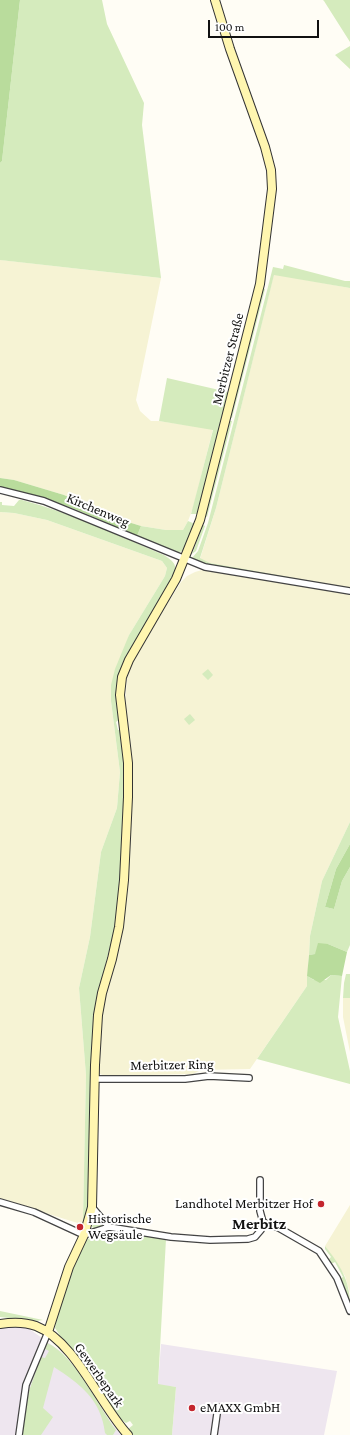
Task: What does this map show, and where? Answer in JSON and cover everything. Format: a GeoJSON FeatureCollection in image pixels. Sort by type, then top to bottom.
{"type":"FeatureCollection","features":[{"type":"Feature","properties":{"kind":"street","name":"Merbitzer Straße"},"geometry":{"type":"LineString","coordinates":[[95,1079],[98,1015],[118,927],[124,880],[128,763],[120,695],[122,677],[129,660],[176,580],[200,520],[260,284],[272,189],[271,170],[265,147],[230,49],[215,0]]}},
{"type":"Feature","properties":{"kind":"street","name":"Kirchenweg"},"geometry":{"type":"LineString","coordinates":[[0,490],[44,501],[185,560]]}},
{"type":"Feature","properties":{"kind":"street"},"geometry":{"type":"LineString","coordinates":[[185,560],[205,567],[350,591]]}},
{"type":"Feature","properties":{"kind":"street","name":"Merbitzer Ring"},"geometry":{"type":"LineString","coordinates":[[95,1079],[185,1079],[209,1076],[249,1078]]}},
{"type":"Feature","properties":{"kind":"street"},"geometry":{"type":"LineString","coordinates":[[19,1435],[26,1385],[48,1332],[69,1267],[84,1235],[92,1207],[95,1079]]}},
{"type":"Feature","properties":{"kind":"street"},"geometry":{"type":"LineString","coordinates":[[0,1202],[34,1212],[84,1235],[109,1227],[171,1237],[210,1240],[248,1239],[254,1237],[261,1230],[263,1222],[260,1211],[260,1180]]}},
{"type":"Feature","properties":{"kind":"street"},"geometry":{"type":"LineString","coordinates":[[92,1207],[109,1227]]}},
{"type":"Feature","properties":{"kind":"street"},"geometry":{"type":"LineString","coordinates":[[263,1222],[280,1228],[318,1251],[336,1278],[350,1311]]}},
{"type":"Feature","properties":{"kind":"street"},"geometry":{"type":"LineString","coordinates":[[0,1324],[27,1324],[48,1332]]}},
{"type":"Feature","properties":{"kind":"street","name":"Gewerbepark"},"geometry":{"type":"LineString","coordinates":[[48,1332],[76,1362],[114,1420],[128,1435]]}},
{"type":"Feature","properties":{"kind":"street"},"geometry":{"type":"LineString","coordinates":[[214,1435],[218,1407]]}},
{"type":"Feature","properties":{"kind":"shaded area"},"geometry":{"type":"Polygon","coordinates":[[[0,258],[1,260],[161,278],[136,400],[140,411],[151,421],[213,429],[193,508],[183,530],[166,530],[141,526],[115,518],[64,495],[14,480],[0,478],[0,258]]]}},
{"type":"Feature","properties":{"kind":"shaded area"},"geometry":{"type":"Polygon","coordinates":[[[274,274],[350,288],[350,588],[234,568],[210,563],[200,559],[216,508],[274,274]]]}},
{"type":"Feature","properties":{"kind":"shaded area"},"geometry":{"type":"Polygon","coordinates":[[[0,512],[14,513],[47,520],[162,561],[167,568],[165,576],[129,635],[111,701],[120,772],[117,808],[101,852],[90,937],[79,988],[86,1075],[84,1225],[0,1199],[0,512]]]}},
{"type":"Feature","properties":{"kind":"shaded area"},"geometry":{"type":"Polygon","coordinates":[[[202,570],[350,594],[350,822],[322,881],[310,936],[307,986],[250,1069],[201,1070],[193,1074],[105,1076],[98,1073],[102,1015],[127,878],[125,705],[127,678],[139,649],[181,582],[187,576],[202,570]]]}},
{"type":"Feature","properties":{"kind":"shaded area"},"geometry":{"type":"Polygon","coordinates":[[[343,998],[350,998],[350,1052],[343,1017],[343,998]]]}},
{"type":"Feature","properties":{"kind":"shaded area"},"geometry":{"type":"Polygon","coordinates":[[[350,1205],[350,1293],[345,1276],[325,1246],[350,1205]]]}},
{"type":"Feature","properties":{"kind":"shaded area"},"geometry":{"type":"Polygon","coordinates":[[[18,1326],[28,1328],[60,1351],[75,1369],[121,1435],[0,1435],[0,1327],[18,1326]]]}},
{"type":"Feature","properties":{"kind":"shaded area"},"geometry":{"type":"Polygon","coordinates":[[[161,1344],[337,1371],[324,1435],[172,1435],[176,1387],[158,1385],[161,1344]]]}},
{"type":"Feature","properties":{"kind":"green space"},"geometry":{"type":"Polygon","coordinates":[[[0,0],[20,0],[2,161],[0,163],[0,0]]]}},
{"type":"Feature","properties":{"kind":"green space"},"geometry":{"type":"Polygon","coordinates":[[[20,0],[102,0],[107,24],[144,103],[142,125],[161,278],[0,260],[0,163],[2,161],[20,0]]]}},
{"type":"Feature","properties":{"kind":"green space"},"geometry":{"type":"Polygon","coordinates":[[[323,0],[350,0],[350,42],[324,1],[323,0]]]}},
{"type":"Feature","properties":{"kind":"green space"},"geometry":{"type":"Polygon","coordinates":[[[350,46],[350,69],[335,55],[350,46]]]}},
{"type":"Feature","properties":{"kind":"green space"},"geometry":{"type":"Polygon","coordinates":[[[284,265],[350,281],[350,288],[274,275],[216,508],[200,558],[210,563],[350,588],[350,590],[206,566],[193,560],[192,558],[198,551],[208,523],[273,267],[283,269],[284,265]]]}},
{"type":"Feature","properties":{"kind":"green space"},"geometry":{"type":"Polygon","coordinates":[[[263,288],[265,289],[232,418],[230,418],[263,288]]]}},
{"type":"Feature","properties":{"kind":"green space"},"geometry":{"type":"Polygon","coordinates":[[[167,378],[228,392],[197,514],[191,514],[213,430],[159,421],[167,378]]]}},
{"type":"Feature","properties":{"kind":"green space"},"geometry":{"type":"Polygon","coordinates":[[[230,421],[232,421],[207,517],[205,516],[230,421]]]}},
{"type":"Feature","properties":{"kind":"green space"},"geometry":{"type":"Polygon","coordinates":[[[0,478],[14,480],[64,495],[115,518],[141,526],[137,536],[53,501],[18,491],[0,488],[0,478]]]}},
{"type":"Feature","properties":{"kind":"green space"},"geometry":{"type":"Polygon","coordinates":[[[19,500],[58,511],[111,532],[164,555],[173,562],[175,566],[175,572],[122,666],[119,674],[120,719],[116,722],[118,730],[121,730],[124,764],[120,878],[115,928],[98,993],[88,1210],[84,1225],[86,1075],[79,988],[90,937],[101,852],[117,808],[120,772],[111,701],[111,685],[115,669],[129,635],[165,576],[167,568],[162,561],[47,520],[14,513],[0,512],[0,502],[2,502],[2,505],[14,506],[19,500]]]}},
{"type":"Feature","properties":{"kind":"green space"},"geometry":{"type":"Polygon","coordinates":[[[188,521],[195,524],[184,550],[180,552],[175,552],[137,536],[141,526],[166,530],[183,530],[188,521]]]}},
{"type":"Feature","properties":{"kind":"green space"},"geometry":{"type":"Polygon","coordinates":[[[203,525],[205,526],[196,551],[192,554],[203,525]]]}},
{"type":"Feature","properties":{"kind":"green space"},"geometry":{"type":"Polygon","coordinates":[[[208,669],[213,675],[208,680],[202,674],[208,669]]]}},
{"type":"Feature","properties":{"kind":"green space"},"geometry":{"type":"Polygon","coordinates":[[[190,714],[195,720],[189,725],[184,719],[190,714]]]}},
{"type":"Feature","properties":{"kind":"green space"},"geometry":{"type":"Polygon","coordinates":[[[350,822],[350,844],[336,869],[325,907],[334,909],[342,881],[350,867],[350,945],[347,952],[328,944],[315,954],[309,955],[310,936],[322,881],[350,822]]]}},
{"type":"Feature","properties":{"kind":"green space"},"geometry":{"type":"Polygon","coordinates":[[[350,844],[350,867],[342,881],[334,909],[325,907],[336,869],[350,844]]]}},
{"type":"Feature","properties":{"kind":"green space"},"geometry":{"type":"Polygon","coordinates":[[[318,943],[328,944],[347,952],[342,976],[331,975],[320,983],[307,976],[309,955],[315,954],[318,943]]]}},
{"type":"Feature","properties":{"kind":"green space"},"geometry":{"type":"Polygon","coordinates":[[[346,974],[350,974],[350,998],[343,998],[346,974]]]}},
{"type":"Feature","properties":{"kind":"green space"},"geometry":{"type":"Polygon","coordinates":[[[331,975],[342,976],[338,1017],[350,1071],[350,1084],[257,1059],[307,986],[307,976],[314,980],[326,980],[331,975]]]}},
{"type":"Feature","properties":{"kind":"green space"},"geometry":{"type":"Polygon","coordinates":[[[96,1217],[104,1225],[103,1227],[95,1229],[92,1227],[94,1218],[96,1217]]]}},
{"type":"Feature","properties":{"kind":"green space"},"geometry":{"type":"Polygon","coordinates":[[[116,1231],[166,1239],[158,1384],[176,1387],[172,1435],[133,1435],[128,1429],[133,1425],[130,1421],[126,1423],[119,1418],[82,1362],[55,1328],[56,1320],[72,1269],[84,1242],[92,1236],[116,1231]]]}},
{"type":"Feature","properties":{"kind":"green space"},"geometry":{"type":"Polygon","coordinates":[[[325,1246],[340,1266],[346,1280],[350,1296],[350,1305],[339,1279],[343,1277],[335,1262],[331,1264],[329,1259],[331,1257],[325,1249],[325,1246]]]}},
{"type":"Feature","properties":{"kind":"green space"},"geometry":{"type":"Polygon","coordinates":[[[0,1311],[43,1320],[36,1321],[0,1317],[0,1311]]]}},
{"type":"Feature","properties":{"kind":"green space"},"geometry":{"type":"Polygon","coordinates":[[[47,1343],[57,1349],[76,1369],[116,1430],[113,1435],[107,1435],[105,1433],[103,1421],[99,1411],[88,1394],[81,1386],[54,1367],[43,1408],[53,1417],[41,1435],[21,1435],[29,1391],[41,1357],[45,1358],[49,1351],[45,1349],[47,1343]]]}},
{"type":"Feature","properties":{"kind":"place","name":"Landhotel Merbitzer Hof"},"geometry":{"type":"Point","coordinates":[321,1204]}},
{"type":"Feature","properties":{"kind":"place","name":"Historische Wegsäule"},"geometry":{"type":"Point","coordinates":[80,1227]}},
{"type":"Feature","properties":{"kind":"place","name":"eMAXX GmbH"},"geometry":{"type":"Point","coordinates":[192,1408]}},
{"type":"Feature","properties":{"kind":"district","name":"Merbitz"},"geometry":{"type":"Point","coordinates":[259,1224]}}]}
